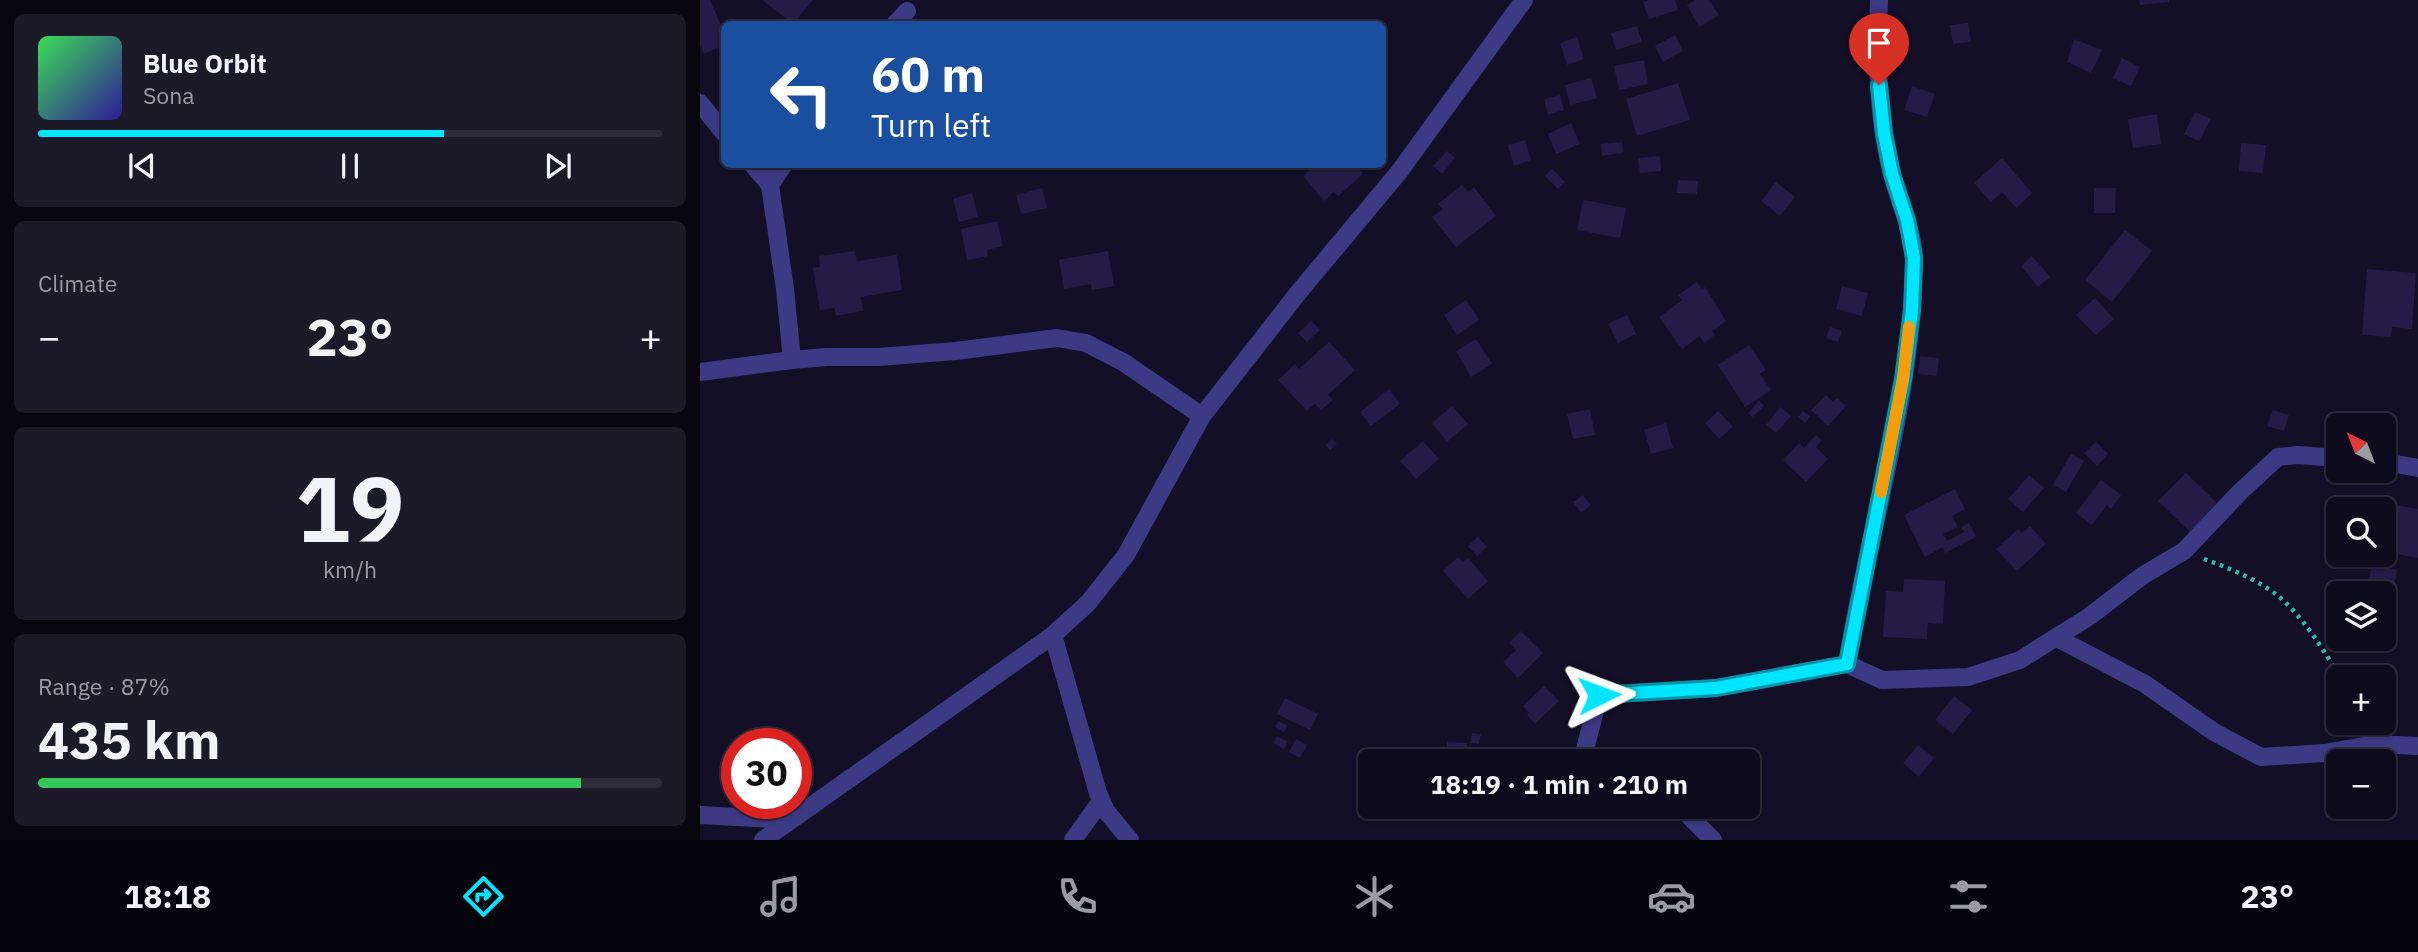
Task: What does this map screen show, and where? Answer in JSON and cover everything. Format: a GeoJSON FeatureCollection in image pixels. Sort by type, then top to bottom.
{"type":"FeatureCollection","features":[{"type":"Feature","properties":{"kind":"street"},"geometry":{"type":"LineString","coordinates":[[763,840],[1053,635],[1088,603],[1126,555],[1202,416],[1298,293],[1399,172],[1524,0]]}},
{"type":"Feature","properties":{"kind":"street"},"geometry":{"type":"LineString","coordinates":[[1847,664],[1903,379],[1912,310],[1914,258],[1884,133],[1877,62],[1879,0]]}},
{"type":"Feature","properties":{"kind":"street"},"geometry":{"type":"LineString","coordinates":[[700,103],[721,129]]}},
{"type":"Feature","properties":{"kind":"street"},"geometry":{"type":"LineString","coordinates":[[755,168],[770,185],[792,360]]}},
{"type":"Feature","properties":{"kind":"street"},"geometry":{"type":"LineString","coordinates":[[770,185],[781,168]]}},
{"type":"Feature","properties":{"kind":"street"},"geometry":{"type":"LineString","coordinates":[[700,372],[827,357],[878,357],[956,351],[1057,338],[1086,343],[1124,362],[1202,416]]}},
{"type":"Feature","properties":{"kind":"street"},"geometry":{"type":"LineString","coordinates":[[1585,749],[1599,695],[1716,688],[1847,664],[1882,680],[1968,677],[2020,660],[2057,638],[2143,576],[2184,551],[2240,492],[2278,457],[2326,457]]}},
{"type":"Feature","properties":{"kind":"street"},"geometry":{"type":"LineString","coordinates":[[2396,464],[2418,468]]}},
{"type":"Feature","properties":{"kind":"street"},"geometry":{"type":"LineString","coordinates":[[1053,635],[1101,802],[1130,840]]}},
{"type":"Feature","properties":{"kind":"street"},"geometry":{"type":"LineString","coordinates":[[2057,638],[2145,684],[2214,732],[2261,757],[2325,753],[2374,744],[2418,746]]}},
{"type":"Feature","properties":{"kind":"street"},"geometry":{"type":"LineString","coordinates":[[1073,840],[1101,802]]}},
{"type":"Feature","properties":{"kind":"street"},"geometry":{"type":"LineString","coordinates":[[700,815],[791,820]]}},
{"type":"Feature","properties":{"kind":"street"},"geometry":{"type":"LineString","coordinates":[[1692,819],[1713,840]]}},
{"type":"Feature","properties":{"kind":"path"},"geometry":{"type":"LineString","coordinates":[[2184,551],[2237,572],[2278,596],[2333,665]]}},
{"type":"Feature","properties":{"kind":"building"},"geometry":{"type":"Polygon","coordinates":[[[700,0],[710,0],[721,25],[721,46],[704,54],[700,45],[700,0]]]}},
{"type":"Feature","properties":{"kind":"building"},"geometry":{"type":"Polygon","coordinates":[[[762,0],[813,0],[796,21],[789,21],[762,0]]]}},
{"type":"Feature","properties":{"kind":"building"},"geometry":{"type":"Polygon","coordinates":[[[1675,0],[1678,10],[1649,19],[1643,2],[1675,0]]]}},
{"type":"Feature","properties":{"kind":"building"},"geometry":{"type":"Polygon","coordinates":[[[1695,0],[1709,0],[1719,15],[1699,27],[1687,5],[1695,0]]]}},
{"type":"Feature","properties":{"kind":"building"},"geometry":{"type":"Polygon","coordinates":[[[2139,0],[2169,0],[2169,2],[2140,5],[2139,0]]]}},
{"type":"Feature","properties":{"kind":"building"},"geometry":{"type":"Polygon","coordinates":[[[1968,23],[1971,42],[1953,44],[1950,25],[1968,23]]]}},
{"type":"Feature","properties":{"kind":"building"},"geometry":{"type":"Polygon","coordinates":[[[1637,26],[1642,42],[1616,50],[1611,33],[1637,26]]]}},
{"type":"Feature","properties":{"kind":"building"},"geometry":{"type":"Polygon","coordinates":[[[1675,35],[1683,51],[1663,62],[1655,46],[1675,35]]]}},
{"type":"Feature","properties":{"kind":"building"},"geometry":{"type":"Polygon","coordinates":[[[1577,37],[1584,59],[1567,65],[1560,43],[1577,37]]]}},
{"type":"Feature","properties":{"kind":"building"},"geometry":{"type":"Polygon","coordinates":[[[2074,39],[2102,50],[2091,73],[2067,62],[2074,39]]]}},
{"type":"Feature","properties":{"kind":"building"},"geometry":{"type":"Polygon","coordinates":[[[2122,58],[2140,67],[2131,86],[2113,78],[2122,58]]]}},
{"type":"Feature","properties":{"kind":"building"},"geometry":{"type":"Polygon","coordinates":[[[1644,60],[1648,84],[1619,90],[1614,66],[1644,60]]]}},
{"type":"Feature","properties":{"kind":"building"},"geometry":{"type":"Polygon","coordinates":[[[1591,78],[1597,98],[1570,105],[1565,85],[1591,78]]]}},
{"type":"Feature","properties":{"kind":"building"},"geometry":{"type":"Polygon","coordinates":[[[1678,83],[1690,120],[1637,136],[1626,99],[1678,83]]]}},
{"type":"Feature","properties":{"kind":"building"},"geometry":{"type":"Polygon","coordinates":[[[1912,86],[1935,94],[1927,117],[1904,110],[1912,86]]]}},
{"type":"Feature","properties":{"kind":"building"},"geometry":{"type":"Polygon","coordinates":[[[1560,95],[1564,110],[1548,115],[1544,99],[1560,95]]]}},
{"type":"Feature","properties":{"kind":"building"},"geometry":{"type":"Polygon","coordinates":[[[2195,112],[2211,119],[2199,141],[2184,134],[2195,112]]]}},
{"type":"Feature","properties":{"kind":"building"},"geometry":{"type":"Polygon","coordinates":[[[2157,114],[2161,144],[2133,148],[2128,119],[2157,114]]]}},
{"type":"Feature","properties":{"kind":"building"},"geometry":{"type":"Polygon","coordinates":[[[1571,123],[1580,144],[1556,154],[1548,134],[1571,123]]]}},
{"type":"Feature","properties":{"kind":"building"},"geometry":{"type":"Polygon","coordinates":[[[1525,140],[1531,160],[1514,166],[1508,145],[1525,140]]]}},
{"type":"Feature","properties":{"kind":"building"},"geometry":{"type":"Polygon","coordinates":[[[1622,142],[1623,153],[1602,156],[1601,144],[1622,142]]]}},
{"type":"Feature","properties":{"kind":"building"},"geometry":{"type":"Polygon","coordinates":[[[2241,143],[2266,145],[2263,173],[2239,171],[2241,143]]]}},
{"type":"Feature","properties":{"kind":"building"},"geometry":{"type":"Polygon","coordinates":[[[1447,151],[1455,158],[1442,174],[1433,166],[1447,151]]]}},
{"type":"Feature","properties":{"kind":"building"},"geometry":{"type":"Polygon","coordinates":[[[1660,156],[1661,171],[1640,173],[1638,158],[1660,156]]]}},
{"type":"Feature","properties":{"kind":"building"},"geometry":{"type":"Polygon","coordinates":[[[2002,158],[2032,193],[2016,208],[2002,192],[1991,202],[1974,183],[2002,158]]]}},
{"type":"Feature","properties":{"kind":"building"},"geometry":{"type":"Polygon","coordinates":[[[1312,168],[1358,168],[1363,174],[1338,196],[1334,192],[1324,201],[1303,176],[1312,168]]]}},
{"type":"Feature","properties":{"kind":"building"},"geometry":{"type":"Polygon","coordinates":[[[1552,168],[1565,182],[1558,189],[1545,176],[1552,168]]]}},
{"type":"Feature","properties":{"kind":"building"},"geometry":{"type":"Polygon","coordinates":[[[1678,180],[1698,181],[1697,194],[1677,193],[1678,180]]]}},
{"type":"Feature","properties":{"kind":"building"},"geometry":{"type":"Polygon","coordinates":[[[1776,182],[1795,197],[1780,216],[1761,201],[1776,182]]]}},
{"type":"Feature","properties":{"kind":"building"},"geometry":{"type":"Polygon","coordinates":[[[1462,185],[1468,192],[1474,187],[1496,216],[1456,247],[1432,217],[1443,209],[1438,204],[1462,185]]]}},
{"type":"Feature","properties":{"kind":"building"},"geometry":{"type":"Polygon","coordinates":[[[1042,188],[1047,208],[1021,214],[1016,195],[1042,188]]]}},
{"type":"Feature","properties":{"kind":"building"},"geometry":{"type":"Polygon","coordinates":[[[2094,188],[2116,188],[2115,213],[2094,213],[2094,188]]]}},
{"type":"Feature","properties":{"kind":"building"},"geometry":{"type":"Polygon","coordinates":[[[972,193],[978,217],[959,222],[953,199],[972,193]]]}},
{"type":"Feature","properties":{"kind":"building"},"geometry":{"type":"Polygon","coordinates":[[[1583,200],[1626,208],[1620,238],[1577,230],[1583,200]]]}},
{"type":"Feature","properties":{"kind":"building"},"geometry":{"type":"Polygon","coordinates":[[[997,221],[1003,246],[987,250],[988,256],[967,260],[961,229],[997,221]]]}},
{"type":"Feature","properties":{"kind":"building"},"geometry":{"type":"Polygon","coordinates":[[[2125,230],[2152,251],[2112,302],[2085,280],[2125,230]]]}},
{"type":"Feature","properties":{"kind":"building"},"geometry":{"type":"Polygon","coordinates":[[[855,251],[857,261],[897,255],[902,290],[861,297],[863,311],[836,316],[834,308],[820,310],[813,268],[820,267],[819,256],[855,251]]]}},
{"type":"Feature","properties":{"kind":"building"},"geometry":{"type":"Polygon","coordinates":[[[1108,251],[1114,286],[1092,290],[1091,284],[1064,289],[1059,260],[1108,251]]]}},
{"type":"Feature","properties":{"kind":"building"},"geometry":{"type":"Polygon","coordinates":[[[2032,256],[2050,277],[2038,287],[2021,266],[2032,256]]]}},
{"type":"Feature","properties":{"kind":"building"},"geometry":{"type":"Polygon","coordinates":[[[2367,269],[2416,273],[2412,329],[2392,327],[2391,337],[2362,335],[2367,269]]]}},
{"type":"Feature","properties":{"kind":"building"},"geometry":{"type":"Polygon","coordinates":[[[1697,282],[1702,289],[1705,287],[1726,321],[1712,331],[1715,335],[1704,343],[1700,336],[1682,349],[1659,317],[1682,300],[1678,295],[1697,282]]]}},
{"type":"Feature","properties":{"kind":"building"},"geometry":{"type":"Polygon","coordinates":[[[1842,286],[1868,293],[1862,316],[1836,309],[1842,286]]]}},
{"type":"Feature","properties":{"kind":"building"},"geometry":{"type":"Polygon","coordinates":[[[2095,298],[2114,319],[2096,335],[2076,315],[2095,298]]]}},
{"type":"Feature","properties":{"kind":"building"},"geometry":{"type":"Polygon","coordinates":[[[1466,300],[1479,320],[1457,335],[1444,315],[1466,300]]]}},
{"type":"Feature","properties":{"kind":"building"},"geometry":{"type":"Polygon","coordinates":[[[1627,315],[1636,334],[1618,343],[1608,324],[1627,315]]]}},
{"type":"Feature","properties":{"kind":"building"},"geometry":{"type":"Polygon","coordinates":[[[1311,321],[1320,330],[1307,342],[1298,333],[1311,321]]]}},
{"type":"Feature","properties":{"kind":"building"},"geometry":{"type":"Polygon","coordinates":[[[1830,327],[1842,331],[1838,342],[1826,338],[1830,327]]]}},
{"type":"Feature","properties":{"kind":"building"},"geometry":{"type":"Polygon","coordinates":[[[1476,339],[1492,364],[1471,377],[1456,351],[1476,339]]]}},
{"type":"Feature","properties":{"kind":"building"},"geometry":{"type":"Polygon","coordinates":[[[1329,342],[1355,370],[1328,395],[1333,400],[1321,410],[1315,404],[1307,411],[1278,380],[1295,364],[1299,369],[1329,342]]]}},
{"type":"Feature","properties":{"kind":"building"},"geometry":{"type":"Polygon","coordinates":[[[1749,345],[1766,370],[1760,374],[1771,390],[1745,407],[1718,365],[1749,345]]]}},
{"type":"Feature","properties":{"kind":"building"},"geometry":{"type":"Polygon","coordinates":[[[1920,356],[1939,358],[1937,376],[1918,374],[1920,356]]]}},
{"type":"Feature","properties":{"kind":"building"},"geometry":{"type":"Polygon","coordinates":[[[1389,389],[1400,404],[1371,426],[1360,412],[1389,389]]]}},
{"type":"Feature","properties":{"kind":"building"},"geometry":{"type":"Polygon","coordinates":[[[1826,395],[1833,402],[1837,398],[1846,406],[1828,426],[1811,410],[1826,395]]]}},
{"type":"Feature","properties":{"kind":"building"},"geometry":{"type":"Polygon","coordinates":[[[1759,401],[1764,406],[1753,417],[1748,413],[1759,401]]]}},
{"type":"Feature","properties":{"kind":"building"},"geometry":{"type":"Polygon","coordinates":[[[1452,406],[1468,424],[1447,442],[1432,423],[1452,406]]]}},
{"type":"Feature","properties":{"kind":"building"},"geometry":{"type":"Polygon","coordinates":[[[1780,407],[1791,416],[1776,433],[1766,425],[1780,407]]]}},
{"type":"Feature","properties":{"kind":"building"},"geometry":{"type":"Polygon","coordinates":[[[1590,409],[1595,435],[1573,439],[1567,414],[1590,409]]]}},
{"type":"Feature","properties":{"kind":"building"},"geometry":{"type":"Polygon","coordinates":[[[2273,410],[2289,415],[2284,431],[2267,426],[2273,410]]]}},
{"type":"Feature","properties":{"kind":"building"},"geometry":{"type":"Polygon","coordinates":[[[1718,411],[1733,427],[1719,439],[1705,423],[1718,411]]]}},
{"type":"Feature","properties":{"kind":"building"},"geometry":{"type":"Polygon","coordinates":[[[1803,411],[1810,416],[1805,423],[1798,417],[1803,411]]]}},
{"type":"Feature","properties":{"kind":"building"},"geometry":{"type":"Polygon","coordinates":[[[1666,423],[1673,448],[1651,454],[1644,430],[1666,423]]]}},
{"type":"Feature","properties":{"kind":"building"},"geometry":{"type":"Polygon","coordinates":[[[1816,435],[1822,440],[1816,447],[1828,459],[1806,482],[1783,460],[1799,443],[1804,448],[1816,435]]]}},
{"type":"Feature","properties":{"kind":"building"},"geometry":{"type":"Polygon","coordinates":[[[1332,439],[1337,444],[1330,450],[1326,445],[1332,439]]]}},
{"type":"Feature","properties":{"kind":"building"},"geometry":{"type":"Polygon","coordinates":[[[1423,441],[1439,459],[1416,479],[1400,461],[1423,441]]]}},
{"type":"Feature","properties":{"kind":"building"},"geometry":{"type":"Polygon","coordinates":[[[2096,442],[2108,454],[2097,466],[2084,453],[2096,442]]]}},
{"type":"Feature","properties":{"kind":"building"},"geometry":{"type":"Polygon","coordinates":[[[2071,454],[2084,461],[2066,492],[2053,485],[2071,454]]]}},
{"type":"Feature","properties":{"kind":"building"},"geometry":{"type":"Polygon","coordinates":[[[2186,473],[2217,503],[2190,532],[2158,501],[2186,473]]]}},
{"type":"Feature","properties":{"kind":"building"},"geometry":{"type":"Polygon","coordinates":[[[2029,475],[2044,488],[2023,512],[2008,499],[2029,475]]]}},
{"type":"Feature","properties":{"kind":"building"},"geometry":{"type":"Polygon","coordinates":[[[2101,480],[2121,495],[2111,509],[2107,505],[2092,525],[2076,513],[2101,480]]]}},
{"type":"Feature","properties":{"kind":"building"},"geometry":{"type":"Polygon","coordinates":[[[1955,489],[1965,509],[1952,516],[1958,527],[1943,534],[1947,541],[1964,532],[1961,527],[1969,523],[1976,537],[1945,553],[1943,547],[1925,557],[1904,515],[1955,489]]]}},
{"type":"Feature","properties":{"kind":"building"},"geometry":{"type":"Polygon","coordinates":[[[1583,495],[1591,505],[1581,513],[1573,502],[1583,495]]]}},
{"type":"Feature","properties":{"kind":"building"},"geometry":{"type":"Polygon","coordinates":[[[2396,505],[2418,509],[2418,558],[2396,554],[2396,505]]]}},
{"type":"Feature","properties":{"kind":"building"},"geometry":{"type":"Polygon","coordinates":[[[2030,526],[2046,544],[2017,571],[1996,549],[2018,529],[2022,533],[2030,526]]]}},
{"type":"Feature","properties":{"kind":"building"},"geometry":{"type":"Polygon","coordinates":[[[1478,537],[1487,547],[1477,556],[1468,546],[1478,537]]]}},
{"type":"Feature","properties":{"kind":"building"},"geometry":{"type":"Polygon","coordinates":[[[1458,557],[1463,562],[1468,558],[1488,581],[1468,599],[1443,571],[1458,557]]]}},
{"type":"Feature","properties":{"kind":"building"},"geometry":{"type":"Polygon","coordinates":[[[2372,567],[2397,570],[2395,581],[2369,581],[2372,567]]]}},
{"type":"Feature","properties":{"kind":"building"},"geometry":{"type":"Polygon","coordinates":[[[1904,579],[1945,581],[1943,624],[1928,623],[1927,639],[1883,637],[1886,591],[1903,592],[1904,579]]]}},
{"type":"Feature","properties":{"kind":"building"},"geometry":{"type":"Polygon","coordinates":[[[1521,631],[1543,653],[1518,678],[1503,662],[1516,650],[1509,643],[1521,631]]]}},
{"type":"Feature","properties":{"kind":"building"},"geometry":{"type":"Polygon","coordinates":[[[1544,686],[1559,701],[1535,724],[1523,706],[1544,686]]]}},
{"type":"Feature","properties":{"kind":"building"},"geometry":{"type":"Polygon","coordinates":[[[1954,696],[1972,710],[1953,734],[1935,720],[1954,696]]]}},
{"type":"Feature","properties":{"kind":"building"},"geometry":{"type":"Polygon","coordinates":[[[1285,698],[1318,714],[1310,730],[1277,714],[1285,698]]]}},
{"type":"Feature","properties":{"kind":"building"},"geometry":{"type":"Polygon","coordinates":[[[1278,721],[1288,726],[1284,732],[1275,727],[1278,721]]]}},
{"type":"Feature","properties":{"kind":"building"},"geometry":{"type":"Polygon","coordinates":[[[1472,733],[1481,734],[1479,744],[1470,743],[1472,733]]]}},
{"type":"Feature","properties":{"kind":"building"},"geometry":{"type":"Polygon","coordinates":[[[1277,736],[1288,742],[1284,749],[1273,743],[1277,736]]]}},
{"type":"Feature","properties":{"kind":"building"},"geometry":{"type":"Polygon","coordinates":[[[1296,739],[1307,745],[1300,758],[1289,752],[1296,739]]]}},
{"type":"Feature","properties":{"kind":"building"},"geometry":{"type":"Polygon","coordinates":[[[1447,742],[1467,743],[1467,749],[1447,749],[1447,742]]]}},
{"type":"Feature","properties":{"kind":"building"},"geometry":{"type":"Polygon","coordinates":[[[1918,745],[1934,758],[1919,777],[1903,763],[1918,745]]]}},
{"type":"Feature","properties":{"kind":"slow traffic"},"geometry":{"type":"LineString","coordinates":[[1881,492],[1903,379],[1909,327]]}},
{"type":"Feature","properties":{"kind":"route"},"geometry":{"type":"LineString","coordinates":[[1599,695],[1716,688],[1847,664],[1903,379],[1912,310],[1914,258],[1907,220],[1892,174],[1879,85]]}}]}
